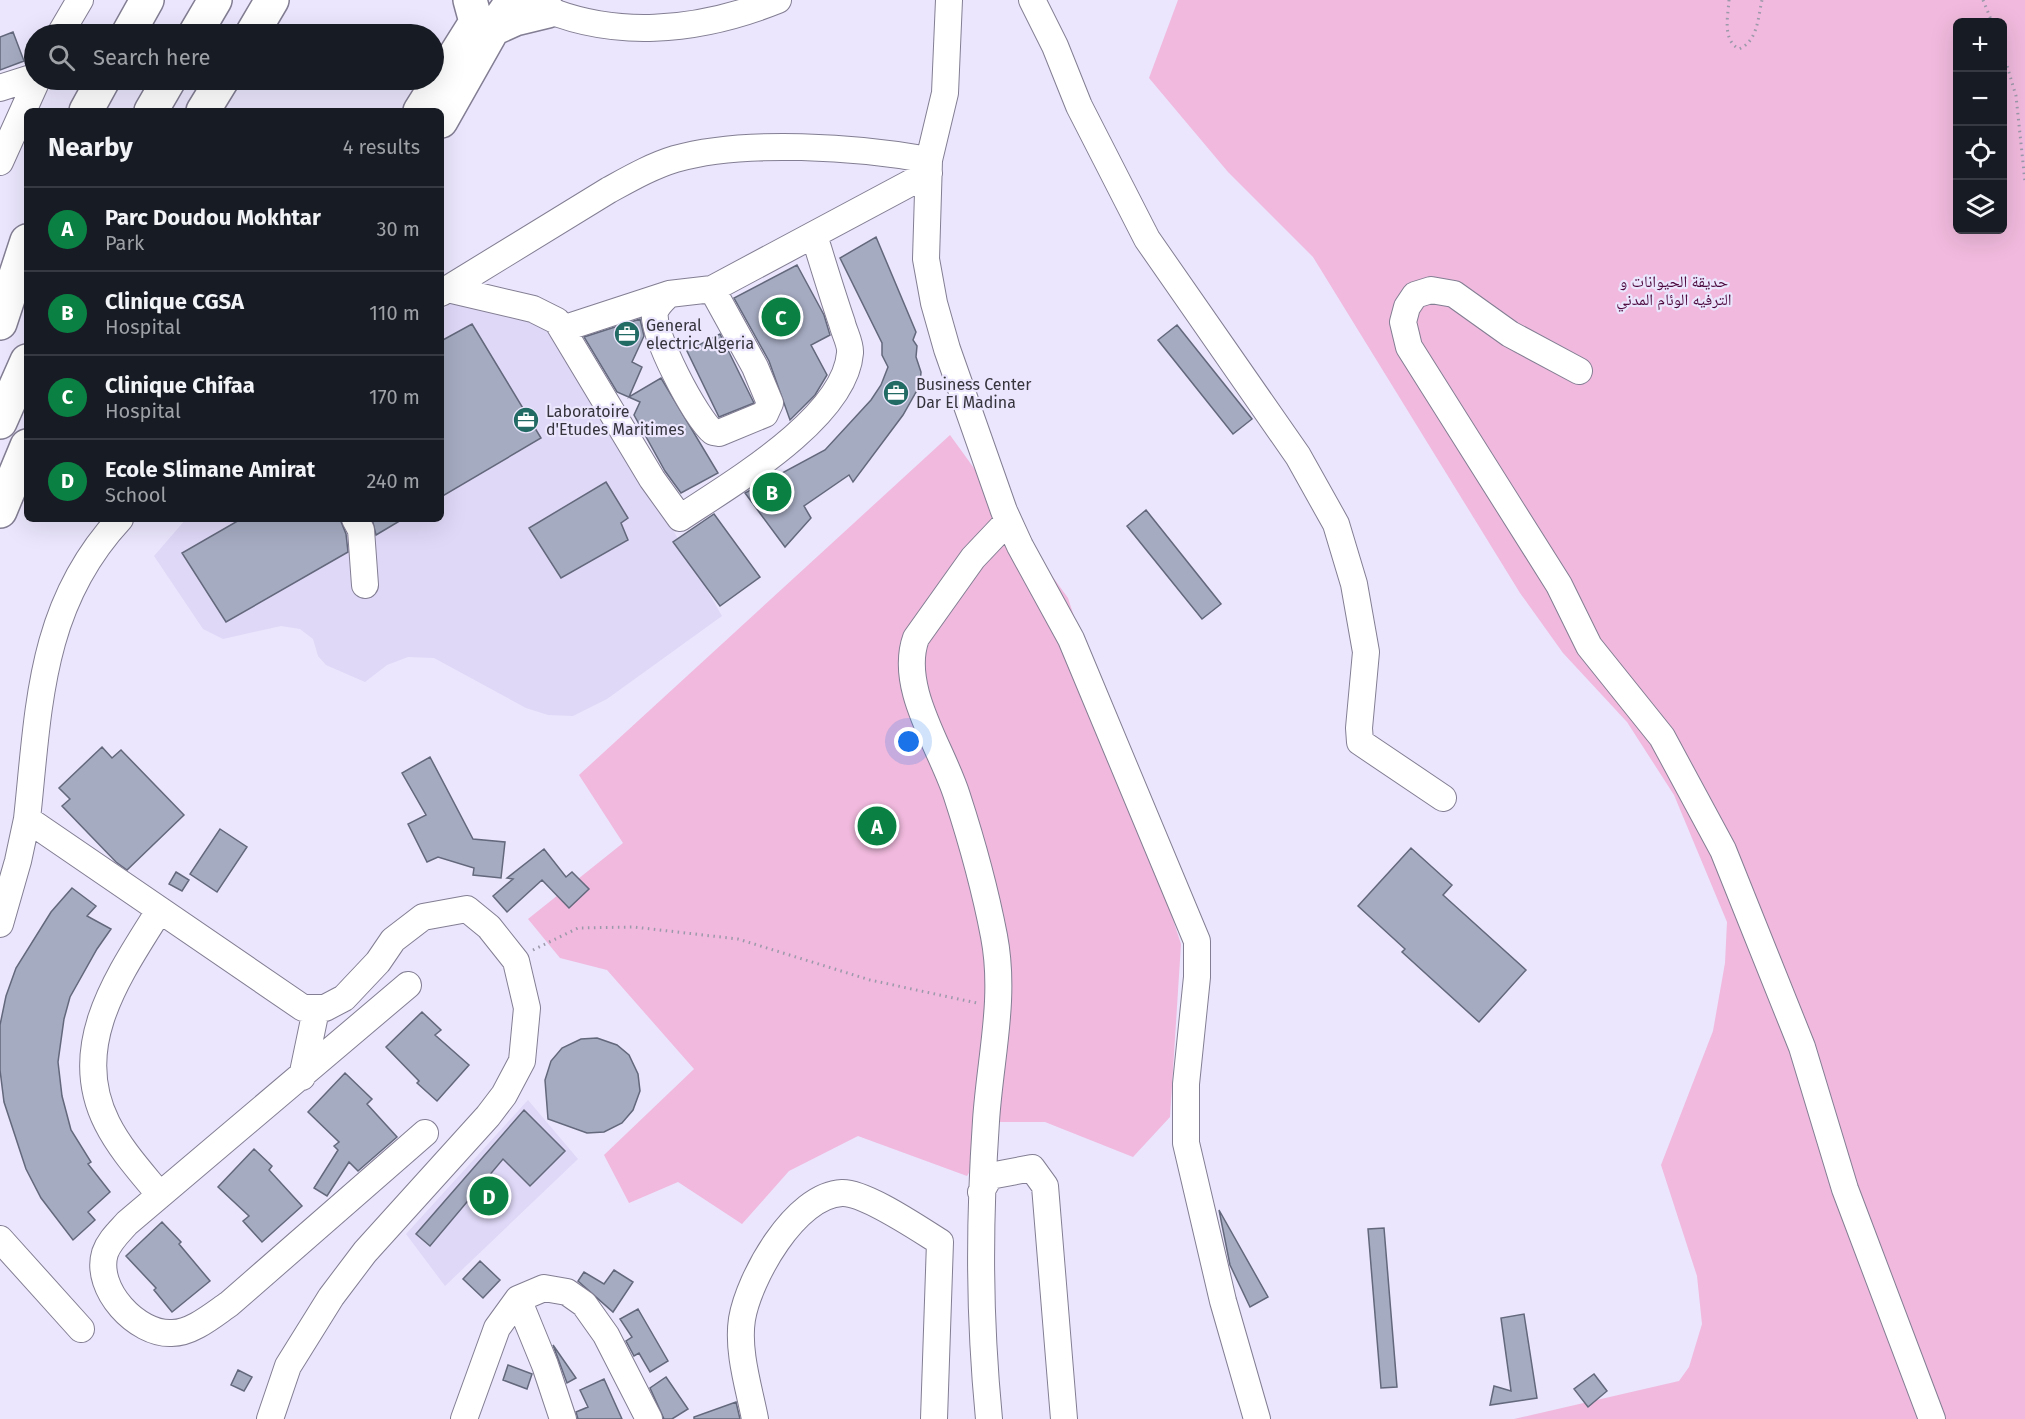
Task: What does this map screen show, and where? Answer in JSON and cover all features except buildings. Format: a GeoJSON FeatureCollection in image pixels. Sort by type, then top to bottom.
{"type":"FeatureCollection","features":[{"type":"Feature","properties":{"kind":"highway"},"geometry":{"type":"LineString","coordinates":[[134,24],[147,0]]}},
{"type":"Feature","properties":{"kind":"highway"},"geometry":{"type":"LineString","coordinates":[[201,24],[215,0]]}},
{"type":"Feature","properties":{"kind":"highway"},"geometry":{"type":"LineString","coordinates":[[258,24],[272,0]]}},
{"type":"Feature","properties":{"kind":"highway"},"geometry":{"type":"LineString","coordinates":[[444,74],[483,13],[513,0]]}},
{"type":"Feature","properties":{"kind":"highway"},"geometry":{"type":"LineString","coordinates":[[483,13],[515,19],[537,5]]}},
{"type":"Feature","properties":{"kind":"highway"},"geometry":{"type":"LineString","coordinates":[[444,113],[483,13]]}},
{"type":"Feature","properties":{"kind":"highway"},"geometry":{"type":"LineString","coordinates":[[88,108],[98,90]]}},
{"type":"Feature","properties":{"kind":"highway"},"geometry":{"type":"LineString","coordinates":[[153,108],[163,90]]}},
{"type":"Feature","properties":{"kind":"highway"},"geometry":{"type":"LineString","coordinates":[[205,108],[216,90]]}},
{"type":"Feature","properties":{"kind":"highway"},"geometry":{"type":"LineString","coordinates":[[227,108],[233,90]]}},
{"type":"Feature","properties":{"kind":"highway"},"geometry":{"type":"LineString","coordinates":[[422,108],[434,90]]}},
{"type":"Feature","properties":{"kind":"highway"},"geometry":{"type":"LineString","coordinates":[[0,323],[24,250]]}},
{"type":"Feature","properties":{"kind":"highway"},"geometry":{"type":"LineString","coordinates":[[0,423],[24,368]]}},
{"type":"Feature","properties":{"kind":"highway"},"geometry":{"type":"LineString","coordinates":[[0,512],[24,453]]}},
{"type":"Feature","properties":{"kind":"highway"},"geometry":{"type":"LineString","coordinates":[[0,522],[24,487]]}},
{"type":"Feature","properties":{"kind":"street"},"geometry":{"type":"LineString","coordinates":[[56,24],[62,0]]}},
{"type":"Feature","properties":{"kind":"street"},"geometry":{"type":"LineString","coordinates":[[66,24],[80,0]]}},
{"type":"Feature","properties":{"kind":"street"},"geometry":{"type":"LineString","coordinates":[[537,5],[604,25],[659,30],[689,27],[778,0]]}},
{"type":"Feature","properties":{"kind":"street"},"geometry":{"type":"LineString","coordinates":[[950,0],[945,93],[929,167],[926,259],[934,303],[946,349],[1008,521],[1071,639],[1197,941],[1197,977],[1186,1084],[1186,1143],[1220,1290],[1257,1419]]}},
{"type":"Feature","properties":{"kind":"street"},"geometry":{"type":"LineString","coordinates":[[1032,0],[1055,46],[1079,106],[1148,239],[1298,456],[1336,524],[1351,574],[1365,642],[1366,666],[1359,722],[1360,742],[1443,798]]}},
{"type":"Feature","properties":{"kind":"street"},"geometry":{"type":"LineString","coordinates":[[1049,0],[1055,46]]}},
{"type":"Feature","properties":{"kind":"street"},"geometry":{"type":"LineString","coordinates":[[0,88],[24,81]]}},
{"type":"Feature","properties":{"kind":"street"},"geometry":{"type":"LineString","coordinates":[[0,162],[31,90]]}},
{"type":"Feature","properties":{"kind":"street"},"geometry":{"type":"LineString","coordinates":[[444,291],[609,190],[636,175],[676,159],[732,150],[814,148],[880,153],[929,167]]}},
{"type":"Feature","properties":{"kind":"street"},"geometry":{"type":"LineString","coordinates":[[562,329],[669,294],[712,289],[814,235],[929,167]]}},
{"type":"Feature","properties":{"kind":"street"},"geometry":{"type":"LineString","coordinates":[[444,291],[533,309],[550,316],[562,329],[652,479],[680,518],[767,458],[804,428],[832,401],[844,380],[851,351],[814,235]]}},
{"type":"Feature","properties":{"kind":"street"},"geometry":{"type":"LineString","coordinates":[[669,294],[655,313],[662,342],[700,417],[713,432],[719,433],[765,414],[770,403],[755,367],[712,289]]}},
{"type":"Feature","properties":{"kind":"street"},"geometry":{"type":"LineString","coordinates":[[1579,370],[1510,334],[1463,299],[1446,291],[1431,290],[1415,295],[1404,314],[1402,329],[1405,340],[1420,367],[1558,585],[1589,646],[1662,737],[1723,850],[1802,1047],[1845,1189],[1932,1419]]}},
{"type":"Feature","properties":{"kind":"street"},"geometry":{"type":"LineString","coordinates":[[989,1419],[979,1296],[981,1192],[988,1086],[999,1008],[995,938],[957,794],[922,714],[911,651],[916,638],[973,558],[1008,521]]}},
{"type":"Feature","properties":{"kind":"street"},"geometry":{"type":"LineString","coordinates":[[0,924],[27,819],[37,719],[53,633],[68,592],[81,569],[118,522]]}},
{"type":"Feature","properties":{"kind":"street"},"geometry":{"type":"LineString","coordinates":[[357,522],[361,530],[365,585]]}},
{"type":"Feature","properties":{"kind":"street"},"geometry":{"type":"LineString","coordinates":[[27,819],[303,1008],[316,1010],[344,998],[378,962],[393,940],[423,917],[446,911],[467,909],[489,927],[516,961],[526,1008],[522,1062],[488,1116],[365,1252],[331,1298],[288,1366],[270,1419]]}},
{"type":"Feature","properties":{"kind":"street"},"geometry":{"type":"LineString","coordinates":[[159,911],[114,983],[104,1005],[95,1041],[93,1067],[95,1086],[107,1124],[159,1194]]}},
{"type":"Feature","properties":{"kind":"street"},"geometry":{"type":"LineString","coordinates":[[408,985],[302,1077],[159,1194],[111,1242],[105,1254],[104,1270],[113,1296],[123,1309],[146,1327],[174,1334],[199,1324],[229,1304],[425,1134]]}},
{"type":"Feature","properties":{"kind":"street"},"geometry":{"type":"LineString","coordinates":[[302,1077],[316,1010]]}},
{"type":"Feature","properties":{"kind":"street"},"geometry":{"type":"LineString","coordinates":[[981,1192],[990,1176],[1032,1168],[1045,1186],[1064,1419]]}},
{"type":"Feature","properties":{"kind":"street"},"geometry":{"type":"LineString","coordinates":[[755,1419],[743,1350],[742,1320],[754,1282],[770,1252],[790,1226],[816,1202],[843,1193],[881,1205],[940,1242],[934,1419]]}},
{"type":"Feature","properties":{"kind":"street"},"geometry":{"type":"LineString","coordinates":[[0,1239],[81,1329]]}},
{"type":"Feature","properties":{"kind":"street"},"geometry":{"type":"LineString","coordinates":[[464,1419],[498,1328],[518,1299],[544,1288],[567,1292],[584,1304],[606,1335],[649,1419]]}},
{"type":"Feature","properties":{"kind":"street"},"geometry":{"type":"LineString","coordinates":[[518,1299],[545,1365],[563,1419]]}},
{"type":"Feature","properties":{"kind":"path"},"geometry":{"type":"LineString","coordinates":[[1729,0],[1728,37],[1732,45],[1739,49],[1746,46],[1751,39],[1762,0]]}},
{"type":"Feature","properties":{"kind":"path"},"geometry":{"type":"LineString","coordinates":[[1983,0],[1990,18]]}},
{"type":"Feature","properties":{"kind":"path"},"geometry":{"type":"LineString","coordinates":[[2007,66],[2016,96],[2025,182]]}},
{"type":"Feature","properties":{"kind":"path"},"geometry":{"type":"LineString","coordinates":[[516,961],[548,940],[578,928],[634,927],[738,939],[870,980],[999,1008]]}},
{"type":"Feature","properties":{"kind":"shaded area","name":"Laboratoire d'Etudes Maritimes"},"geometry":{"type":"Polygon","coordinates":[[[453,302],[554,321],[722,616],[607,699],[573,716],[548,715],[526,708],[434,658],[408,657],[387,665],[365,682],[326,665],[318,656],[313,639],[300,629],[281,626],[223,639],[203,629],[154,556],[183,522],[444,522],[444,308],[453,302]]]}},
{"type":"Feature","properties":{"kind":"shaded area"},"geometry":{"type":"Polygon","coordinates":[[[528,1100],[578,1159],[445,1286],[406,1234],[528,1100]]]}},
{"type":"Feature","properties":{"kind":"green space","name":"حديقة الحيوانات و الترفيه الوئام المدني"},"geometry":{"type":"Polygon","coordinates":[[[1178,0],[2025,0],[2025,1419],[1514,1419],[1679,1381],[1689,1367],[1702,1324],[1697,1276],[1661,1165],[1713,1031],[1725,963],[1727,922],[1674,795],[1627,722],[1563,653],[1520,593],[1313,257],[1228,172],[1149,78],[1178,0]]]}},
{"type":"Feature","properties":{"kind":"green space"},"geometry":{"type":"Polygon","coordinates":[[[950,435],[1068,598],[1181,944],[1170,1117],[1133,1157],[1045,1122],[1000,1122],[967,1176],[858,1136],[789,1171],[742,1224],[678,1182],[629,1203],[604,1155],[694,1069],[607,970],[560,958],[528,919],[623,843],[579,775],[950,435]]]}},
{"type":"Feature","properties":{"kind":"place","name":"Clinique Chifaa"},"geometry":{"type":"Point","coordinates":[781,317]}},
{"type":"Feature","properties":{"kind":"place","name":"General electric Algeria"},"geometry":{"type":"Point","coordinates":[627,334]}},
{"type":"Feature","properties":{"kind":"place","name":"Business Center Dar El Madina"},"geometry":{"type":"Point","coordinates":[896,393]}},
{"type":"Feature","properties":{"kind":"place","name":"Laboratoire d'Etudes Maritimes"},"geometry":{"type":"Point","coordinates":[526,420]}},
{"type":"Feature","properties":{"kind":"place","name":"Clinique CGSA"},"geometry":{"type":"Point","coordinates":[772,492]}},
{"type":"Feature","properties":{"kind":"place","name":"Parc Doudou Mokhtar"},"geometry":{"type":"Point","coordinates":[877,826]}},
{"type":"Feature","properties":{"kind":"place","name":"Ecole Slimane Amirat"},"geometry":{"type":"Point","coordinates":[489,1196]}}]}
